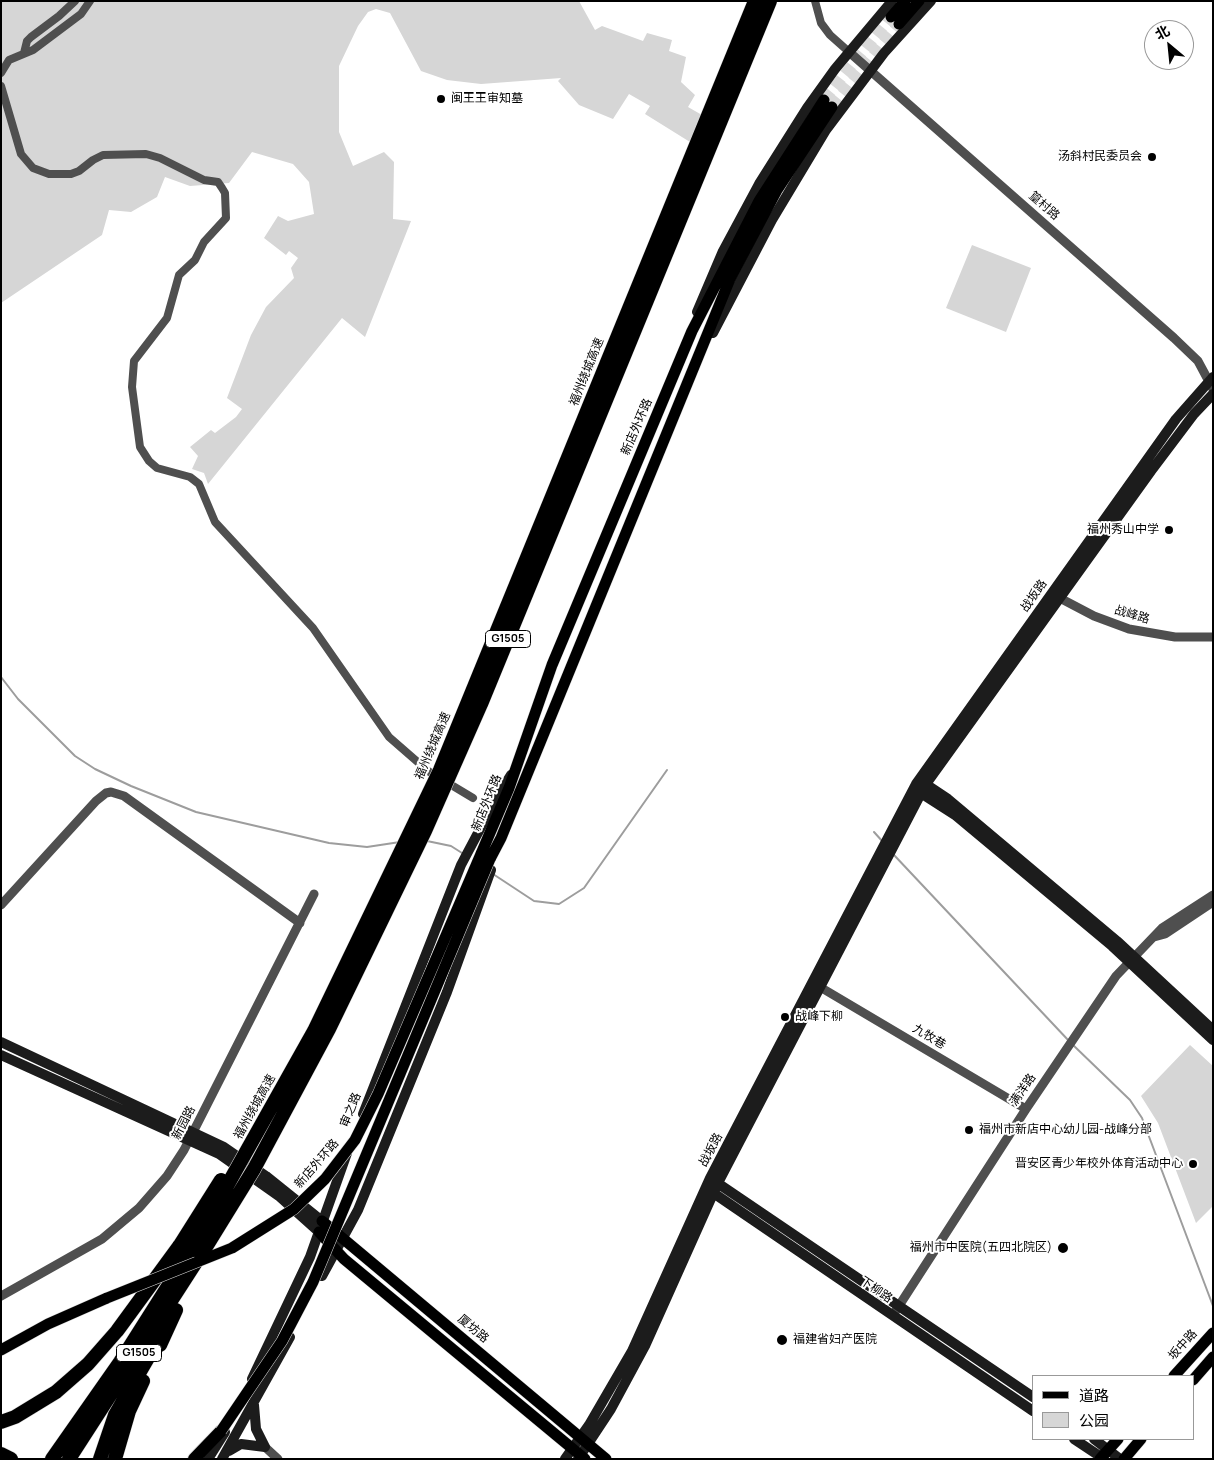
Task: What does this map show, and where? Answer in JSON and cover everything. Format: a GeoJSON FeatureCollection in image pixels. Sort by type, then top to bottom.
{"type":"FeatureCollection","features":[{"type":"Feature","properties":{"kind":"highway","name":"福州绕城高速"},"geometry":{"type":"LineString","coordinates":[[72,1454],[194,1252],[314,1031],[440,770],[756,1]]}},
{"type":"Feature","properties":{"kind":"highway","name":"福州绕城高速"},"geometry":{"type":"LineString","coordinates":[[52,1459],[194,1252],[254,1169],[329,1029],[401,884],[455,765],[770,1]]}},
{"type":"Feature","properties":{"kind":"highway"},"geometry":{"type":"LineString","coordinates":[[115,1459],[130,1411],[176,1310],[194,1252]]}},
{"type":"Feature","properties":{"kind":"highway"},"geometry":{"type":"LineString","coordinates":[[1,1422],[56,1392],[88,1364],[117,1331],[194,1252]]}},
{"type":"Feature","properties":{"kind":"highway"},"geometry":{"type":"LineString","coordinates":[[100,1459],[115,1415],[176,1310]]}},
{"type":"Feature","properties":{"kind":"highway"},"geometry":{"type":"LineString","coordinates":[[196,1459],[221,1431]]}},
{"type":"Feature","properties":{"kind":"highway"},"geometry":{"type":"LineString","coordinates":[[1,1454],[11,1459]]}},
{"type":"Feature","properties":{"kind":"main road"},"geometry":{"type":"LineString","coordinates":[[692,331],[700,303],[723,251],[759,184],[807,108],[848,51],[892,1]]}},
{"type":"Feature","properties":{"kind":"main road"},"geometry":{"type":"LineString","coordinates":[[906,1],[895,20],[919,1]]}},
{"type":"Feature","properties":{"kind":"main road"},"geometry":{"type":"LineString","coordinates":[[698,360],[791,186],[836,115],[871,70],[931,1]]}},
{"type":"Feature","properties":{"kind":"main road","name":"新店外环路"},"geometry":{"type":"LineString","coordinates":[[1,1350],[87,1306],[232,1248],[294,1209],[326,1179],[355,1140],[488,858],[502,838],[698,360],[709,326],[740,260],[828,103],[759,201],[692,331],[552,665],[515,769],[488,858],[313,1282],[282,1341],[221,1431]]}},
{"type":"Feature","properties":{"kind":"main road","name":"战坂路"},"geometry":{"type":"LineString","coordinates":[[565,1459],[579,1455],[585,1440],[611,1409],[645,1346],[712,1186],[920,786],[1055,596],[1176,419],[1211,382]]}},
{"type":"Feature","properties":{"kind":"main road","name":"战坂路"},"geometry":{"type":"LineString","coordinates":[[1055,596],[1188,422],[1213,394]]}},
{"type":"Feature","properties":{"kind":"main road","name":"审之路"},"geometry":{"type":"LineString","coordinates":[[208,1459],[239,1407],[321,1227],[461,866],[496,797],[515,769]]}},
{"type":"Feature","properties":{"kind":"main road"},"geometry":{"type":"LineString","coordinates":[[920,786],[1132,959],[1213,1030]]}},
{"type":"Feature","properties":{"kind":"main road","name":"战坂路"},"geometry":{"type":"LineString","coordinates":[[712,1186],[820,987],[883,856]]}},
{"type":"Feature","properties":{"kind":"main road"},"geometry":{"type":"LineString","coordinates":[[223,1457],[254,1403],[341,1237],[358,1210],[447,992],[487,881],[488,858]]}},
{"type":"Feature","properties":{"kind":"main road"},"geometry":{"type":"LineString","coordinates":[[1132,959],[1213,1040]]}},
{"type":"Feature","properties":{"kind":"main road"},"geometry":{"type":"LineString","coordinates":[[1,1042],[192,1135],[247,1172],[321,1227],[344,1259],[579,1455]]}},
{"type":"Feature","properties":{"kind":"main road"},"geometry":{"type":"LineString","coordinates":[[1,1055],[192,1135]]}},
{"type":"Feature","properties":{"kind":"main road","name":"下柳路"},"geometry":{"type":"LineString","coordinates":[[712,1186],[895,1312],[1032,1410]]}},
{"type":"Feature","properties":{"kind":"main road","name":"厦坊路"},"geometry":{"type":"LineString","coordinates":[[321,1227],[341,1237],[606,1459]]}},
{"type":"Feature","properties":{"kind":"main road","name":"下柳路"},"geometry":{"type":"LineString","coordinates":[[895,1312],[1032,1396]]}},
{"type":"Feature","properties":{"kind":"main road","name":"坂中路"},"geometry":{"type":"LineString","coordinates":[[1175,1375],[1213,1333]]}},
{"type":"Feature","properties":{"kind":"main road"},"geometry":{"type":"LineString","coordinates":[[1194,1379],[1213,1357]]}},
{"type":"Feature","properties":{"kind":"main road"},"geometry":{"type":"LineString","coordinates":[[254,1403],[256,1429],[265,1447]]}},
{"type":"Feature","properties":{"kind":"main road"},"geometry":{"type":"LineString","coordinates":[[1076,1440],[1104,1456],[1122,1459],[1140,1440]]}},
{"type":"Feature","properties":{"kind":"main road"},"geometry":{"type":"LineString","coordinates":[[1095,1440],[1104,1456]]}},
{"type":"Feature","properties":{"kind":"main road"},"geometry":{"type":"LineString","coordinates":[[1104,1456],[1117,1440]]}},
{"type":"Feature","properties":{"kind":"main road"},"geometry":{"type":"LineString","coordinates":[[223,1457],[241,1444],[265,1447]]}},
{"type":"Feature","properties":{"kind":"street"},"geometry":{"type":"LineString","coordinates":[[24,53],[27,42],[31,37],[75,1]]}},
{"type":"Feature","properties":{"kind":"street"},"geometry":{"type":"LineString","coordinates":[[1,73],[6,63],[33,50],[81,14],[90,1]]}},
{"type":"Feature","properties":{"kind":"street"},"geometry":{"type":"LineString","coordinates":[[815,1],[821,23],[830,35],[848,51]]}},
{"type":"Feature","properties":{"kind":"street","name":"篁村路"},"geometry":{"type":"LineString","coordinates":[[848,51],[1174,338],[1198,361],[1211,382]]}},
{"type":"Feature","properties":{"kind":"street"},"geometry":{"type":"LineString","coordinates":[[1,86],[21,154],[33,168],[49,174],[71,174],[79,171],[103,155],[146,154],[160,158],[204,180],[218,182],[224,190],[226,218],[204,242],[195,260],[179,275],[167,318],[134,361],[132,387],[140,446],[149,461],[157,468],[190,477],[199,484],[215,522],[313,628],[389,737],[428,771],[473,798]]}},
{"type":"Feature","properties":{"kind":"street","name":"战峰路"},"geometry":{"type":"LineString","coordinates":[[1055,596],[1094,616],[1138,631],[1176,637],[1213,637]]}},
{"type":"Feature","properties":{"kind":"street"},"geometry":{"type":"LineString","coordinates":[[1,904],[96,801],[106,793],[111,792],[124,796],[300,923]]}},
{"type":"Feature","properties":{"kind":"street","name":"新园路"},"geometry":{"type":"LineString","coordinates":[[1,1296],[81,1253],[119,1226],[157,1189],[178,1160],[192,1135],[314,894]]}},
{"type":"Feature","properties":{"kind":"street","name":"满洋路"},"geometry":{"type":"LineString","coordinates":[[895,1312],[1026,1109],[1116,976],[1162,928],[1213,895]]}},
{"type":"Feature","properties":{"kind":"street","name":"满洋路"},"geometry":{"type":"LineString","coordinates":[[1154,937],[1165,934],[1213,902]]}},
{"type":"Feature","properties":{"kind":"street","name":"九牧巷"},"geometry":{"type":"LineString","coordinates":[[820,987],[1026,1109]]}},
{"type":"Feature","properties":{"kind":"street"},"geometry":{"type":"LineString","coordinates":[[265,1447],[278,1459]]}},
{"type":"Feature","properties":{"kind":"green space"},"geometry":{"type":"Polygon","coordinates":[[[1,1],[579,1],[595,30],[602,26],[643,41],[647,33],[672,40],[669,51],[686,57],[681,82],[695,95],[688,107],[702,115],[690,142],[645,114],[650,106],[629,94],[613,119],[579,105],[558,81],[561,78],[481,84],[447,80],[421,71],[390,13],[376,9],[368,12],[358,26],[339,66],[339,132],[353,166],[384,152],[394,162],[393,219],[411,221],[365,337],[342,318],[208,484],[204,473],[192,469],[198,456],[190,447],[211,430],[215,433],[236,417],[242,409],[227,398],[251,335],[266,307],[294,278],[291,268],[298,258],[289,251],[286,255],[264,238],[278,216],[288,221],[314,214],[309,182],[293,164],[252,152],[229,183],[190,186],[165,177],[157,197],[131,212],[109,210],[102,235],[1,303],[1,1]]]}},
{"type":"Feature","properties":{"kind":"green space"},"geometry":{"type":"Polygon","coordinates":[[[972,245],[1031,268],[1006,332],[946,308],[972,245]]]}},
{"type":"Feature","properties":{"kind":"green space","name":"晋安区青少年校外体育活动中心"},"geometry":{"type":"Polygon","coordinates":[[[1190,1045],[1213,1066],[1213,1206],[1196,1223],[1158,1123],[1141,1096],[1190,1045]]]}},
{"type":"Feature","properties":{"kind":"waterway"},"geometry":{"type":"LineString","coordinates":[[1,677],[18,699],[75,756],[95,769],[131,786],[196,812],[329,843],[367,847],[400,842]]}},
{"type":"Feature","properties":{"kind":"waterway"},"geometry":{"type":"LineString","coordinates":[[493,874],[534,901],[559,904],[584,888],[667,770]]}},
{"type":"Feature","properties":{"kind":"waterway"},"geometry":{"type":"LineString","coordinates":[[874,832],[883,842]]}},
{"type":"Feature","properties":{"kind":"waterway"},"geometry":{"type":"LineString","coordinates":[[427,841],[451,846],[462,853]]}},
{"type":"Feature","properties":{"kind":"waterway"},"geometry":{"type":"LineString","coordinates":[[894,855],[1069,1041]]}},
{"type":"Feature","properties":{"kind":"waterway"},"geometry":{"type":"LineString","coordinates":[[1072,1044],[1130,1100],[1142,1118],[1213,1306]]}},
{"type":"Feature","properties":{"kind":"tunnel"},"geometry":{"type":"LineString","coordinates":[[824,100],[891,17]]}},
{"type":"Feature","properties":{"kind":"tunnel"},"geometry":{"type":"LineString","coordinates":[[832,107],[899,24]]}},
{"type":"Feature","properties":{"kind":"place","name":"闽王王审知墓"},"geometry":{"type":"Point","coordinates":[441,99]}},
{"type":"Feature","properties":{"kind":"place","name":"汤斜村民委员会"},"geometry":{"type":"Point","coordinates":[1152,157]}},
{"type":"Feature","properties":{"kind":"place","name":"福州秀山中学"},"geometry":{"type":"Point","coordinates":[1169,530]}},
{"type":"Feature","properties":{"kind":"place","name":"战峰下柳"},"geometry":{"type":"Point","coordinates":[785,1017]}},
{"type":"Feature","properties":{"kind":"place","name":"福州市新店中心幼儿园-战峰分部"},"geometry":{"type":"Point","coordinates":[969,1130]}},
{"type":"Feature","properties":{"kind":"place","name":"晋安区青少年校外体育活动中心"},"geometry":{"type":"Point","coordinates":[1193,1164]}},
{"type":"Feature","properties":{"kind":"place","name":"福州市中医院(五四北院区)"},"geometry":{"type":"Point","coordinates":[1063,1248]}},
{"type":"Feature","properties":{"kind":"place","name":"福建省妇产医院"},"geometry":{"type":"Point","coordinates":[782,1340]}}]}
